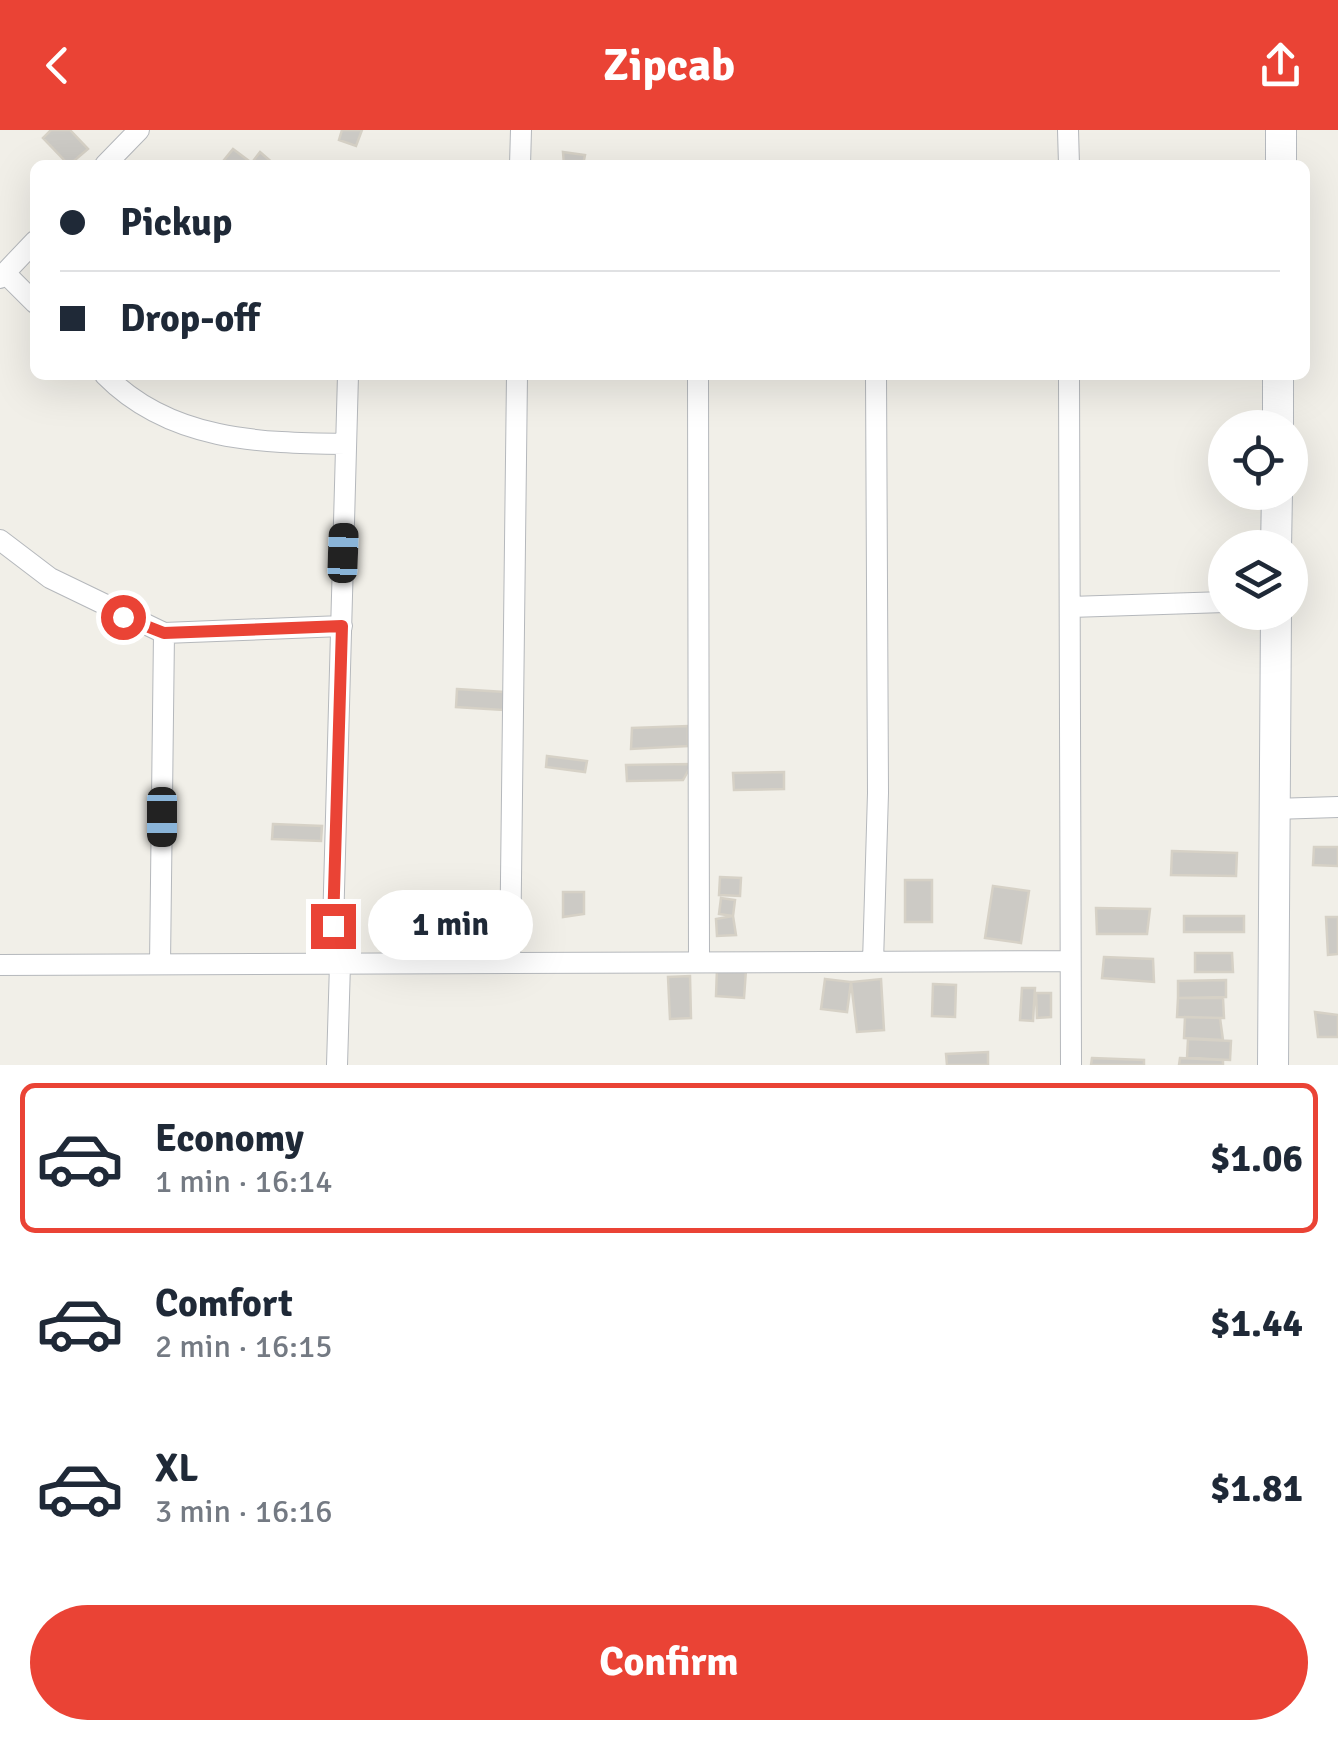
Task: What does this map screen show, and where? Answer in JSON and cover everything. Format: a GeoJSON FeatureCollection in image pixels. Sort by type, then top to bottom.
{"type":"FeatureCollection","features":[{"type":"Feature","properties":{"kind":"main road"},"geometry":{"type":"LineString","coordinates":[[1281,130],[1281,160]]}},
{"type":"Feature","properties":{"kind":"main road"},"geometry":{"type":"LineString","coordinates":[[1278,380],[1278,410]]}},
{"type":"Feature","properties":{"kind":"main road"},"geometry":{"type":"LineString","coordinates":[[1273,1065],[1276,630]]}},
{"type":"Feature","properties":{"kind":"street"},"geometry":{"type":"LineString","coordinates":[[112,158],[139,130]]}},
{"type":"Feature","properties":{"kind":"street"},"geometry":{"type":"LineString","coordinates":[[520,160],[521,130]]}},
{"type":"Feature","properties":{"kind":"street"},"geometry":{"type":"LineString","coordinates":[[1068,130],[1068,160]]}},
{"type":"Feature","properties":{"kind":"street"},"geometry":{"type":"LineString","coordinates":[[30,246],[3,276],[30,300]]}},
{"type":"Feature","properties":{"kind":"street"},"geometry":{"type":"LineString","coordinates":[[111,380],[120,390],[183,425],[253,443],[346,444]]}},
{"type":"Feature","properties":{"kind":"street"},"geometry":{"type":"LineString","coordinates":[[337,1065],[348,380]]}},
{"type":"Feature","properties":{"kind":"street"},"geometry":{"type":"LineString","coordinates":[[510,963],[517,380]]}},
{"type":"Feature","properties":{"kind":"street"},"geometry":{"type":"LineString","coordinates":[[698,380],[699,962]]}},
{"type":"Feature","properties":{"kind":"street"},"geometry":{"type":"LineString","coordinates":[[873,962],[878,793],[876,380]]}},
{"type":"Feature","properties":{"kind":"street"},"geometry":{"type":"LineString","coordinates":[[1069,380],[1071,1065]]}},
{"type":"Feature","properties":{"kind":"street"},"geometry":{"type":"LineString","coordinates":[[0,540],[50,578],[164,633],[342,626]]}},
{"type":"Feature","properties":{"kind":"street"},"geometry":{"type":"LineString","coordinates":[[1070,607],[1208,603]]}},
{"type":"Feature","properties":{"kind":"street"},"geometry":{"type":"LineString","coordinates":[[160,964],[164,633]]}},
{"type":"Feature","properties":{"kind":"street"},"geometry":{"type":"LineString","coordinates":[[1273,808],[1338,807]]}},
{"type":"Feature","properties":{"kind":"street"},"geometry":{"type":"LineString","coordinates":[[0,965],[1070,961]]}},
{"type":"Feature","properties":{"kind":"building"},"geometry":{"type":"Polygon","coordinates":[[[51,130],[70,130],[88,149],[75,160],[64,160],[43,138],[51,130]]]}},
{"type":"Feature","properties":{"kind":"building"},"geometry":{"type":"Polygon","coordinates":[[[342,130],[362,130],[356,146],[339,140],[342,130]]]}},
{"type":"Feature","properties":{"kind":"building"},"geometry":{"type":"Polygon","coordinates":[[[233,149],[248,160],[224,160],[233,149]]]}},
{"type":"Feature","properties":{"kind":"building"},"geometry":{"type":"Polygon","coordinates":[[[563,152],[585,155],[584,160],[564,160],[563,152]]]}},
{"type":"Feature","properties":{"kind":"building"},"geometry":{"type":"Polygon","coordinates":[[[457,689],[504,692],[503,710],[456,707],[457,689]]]}},
{"type":"Feature","properties":{"kind":"building"},"geometry":{"type":"Polygon","coordinates":[[[688,726],[688,746],[631,749],[632,728],[688,726]]]}},
{"type":"Feature","properties":{"kind":"building"},"geometry":{"type":"Polygon","coordinates":[[[547,756],[587,761],[585,772],[546,767],[547,756]]]}},
{"type":"Feature","properties":{"kind":"building"},"geometry":{"type":"Polygon","coordinates":[[[692,764],[683,780],[627,781],[626,765],[692,764]]]}},
{"type":"Feature","properties":{"kind":"building"},"geometry":{"type":"Polygon","coordinates":[[[784,772],[784,789],[734,790],[733,773],[784,772]]]}},
{"type":"Feature","properties":{"kind":"building"},"geometry":{"type":"Polygon","coordinates":[[[273,824],[322,826],[321,841],[272,839],[273,824]]]}},
{"type":"Feature","properties":{"kind":"building"},"geometry":{"type":"Polygon","coordinates":[[[1314,847],[1338,847],[1338,866],[1313,865],[1314,847]]]}},
{"type":"Feature","properties":{"kind":"building"},"geometry":{"type":"Polygon","coordinates":[[[1172,851],[1237,853],[1236,876],[1171,875],[1172,851]]]}},
{"type":"Feature","properties":{"kind":"building"},"geometry":{"type":"Polygon","coordinates":[[[720,877],[741,878],[740,896],[719,895],[720,877]]]}},
{"type":"Feature","properties":{"kind":"building"},"geometry":{"type":"Polygon","coordinates":[[[905,880],[932,880],[932,922],[905,922],[905,880]]]}},
{"type":"Feature","properties":{"kind":"building"},"geometry":{"type":"Polygon","coordinates":[[[993,886],[1029,891],[1021,943],[985,938],[993,886]]]}},
{"type":"Feature","properties":{"kind":"building"},"geometry":{"type":"Polygon","coordinates":[[[563,892],[584,892],[584,914],[563,917],[563,892]]]}},
{"type":"Feature","properties":{"kind":"building"},"geometry":{"type":"Polygon","coordinates":[[[721,898],[735,900],[733,916],[719,914],[721,898]]]}},
{"type":"Feature","properties":{"kind":"building"},"geometry":{"type":"Polygon","coordinates":[[[1096,908],[1150,909],[1147,934],[1097,934],[1096,908]]]}},
{"type":"Feature","properties":{"kind":"building"},"geometry":{"type":"Polygon","coordinates":[[[733,916],[736,935],[717,936],[716,919],[733,916]]]}},
{"type":"Feature","properties":{"kind":"building"},"geometry":{"type":"Polygon","coordinates":[[[1184,916],[1244,916],[1244,932],[1184,932],[1184,916]]]}},
{"type":"Feature","properties":{"kind":"building"},"geometry":{"type":"Polygon","coordinates":[[[1326,917],[1338,917],[1338,954],[1328,955],[1326,917]]]}},
{"type":"Feature","properties":{"kind":"building"},"geometry":{"type":"Polygon","coordinates":[[[1195,953],[1232,953],[1233,972],[1195,972],[1195,953]]]}},
{"type":"Feature","properties":{"kind":"building"},"geometry":{"type":"Polygon","coordinates":[[[1104,957],[1153,959],[1154,982],[1102,978],[1104,957]]]}},
{"type":"Feature","properties":{"kind":"building"},"geometry":{"type":"Polygon","coordinates":[[[717,968],[746,970],[744,998],[716,996],[717,968]]]}},
{"type":"Feature","properties":{"kind":"building"},"geometry":{"type":"Polygon","coordinates":[[[690,976],[691,1018],[670,1019],[668,977],[690,976]]]}},
{"type":"Feature","properties":{"kind":"building"},"geometry":{"type":"Polygon","coordinates":[[[825,979],[851,982],[847,1012],[821,1009],[825,979]]]}},
{"type":"Feature","properties":{"kind":"building"},"geometry":{"type":"Polygon","coordinates":[[[881,979],[884,1030],[857,1032],[851,982],[881,979]]]}},
{"type":"Feature","properties":{"kind":"building"},"geometry":{"type":"Polygon","coordinates":[[[1226,980],[1226,997],[1178,998],[1178,981],[1226,980]]]}},
{"type":"Feature","properties":{"kind":"building"},"geometry":{"type":"Polygon","coordinates":[[[933,984],[956,985],[955,1017],[932,1016],[933,984]]]}},
{"type":"Feature","properties":{"kind":"building"},"geometry":{"type":"Polygon","coordinates":[[[1022,988],[1035,988],[1033,1021],[1020,1020],[1022,988]]]}},
{"type":"Feature","properties":{"kind":"building"},"geometry":{"type":"Polygon","coordinates":[[[1036,993],[1051,993],[1051,1017],[1037,1018],[1036,993]]]}},
{"type":"Feature","properties":{"kind":"building"},"geometry":{"type":"Polygon","coordinates":[[[1178,998],[1223,998],[1224,1018],[1177,1017],[1178,998]]]}},
{"type":"Feature","properties":{"kind":"building"},"geometry":{"type":"Polygon","coordinates":[[[1315,1012],[1338,1015],[1338,1037],[1318,1037],[1315,1012]]]}},
{"type":"Feature","properties":{"kind":"building"},"geometry":{"type":"Polygon","coordinates":[[[1185,1017],[1220,1018],[1223,1040],[1184,1038],[1185,1017]]]}},
{"type":"Feature","properties":{"kind":"building"},"geometry":{"type":"Polygon","coordinates":[[[1188,1039],[1231,1041],[1230,1060],[1187,1058],[1188,1039]]]}},
{"type":"Feature","properties":{"kind":"building"},"geometry":{"type":"Polygon","coordinates":[[[988,1052],[988,1065],[947,1065],[946,1054],[988,1052]]]}},
{"type":"Feature","properties":{"kind":"building"},"geometry":{"type":"Polygon","coordinates":[[[1092,1058],[1144,1060],[1144,1065],[1091,1065],[1092,1058]]]}},
{"type":"Feature","properties":{"kind":"building"},"geometry":{"type":"Polygon","coordinates":[[[1180,1058],[1223,1060],[1223,1065],[1179,1065],[1180,1058]]]}},
{"type":"Feature","properties":{"kind":"route"},"geometry":{"type":"LineString","coordinates":[[123,617],[164,633],[342,626],[333,926]]}}]}
